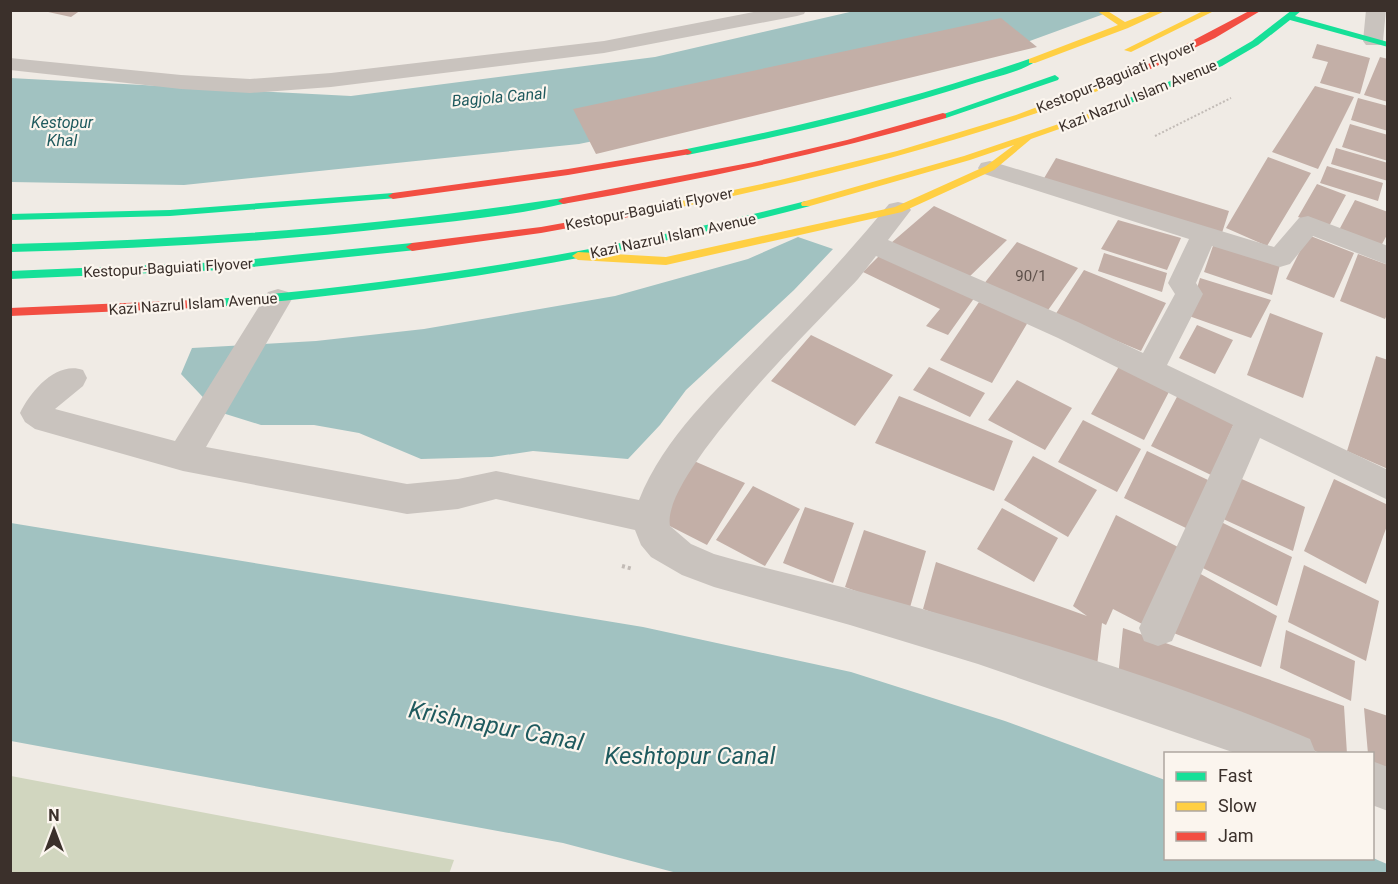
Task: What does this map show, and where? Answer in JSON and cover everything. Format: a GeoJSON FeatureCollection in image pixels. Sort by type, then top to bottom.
{"type":"FeatureCollection","features":[{"type":"Feature","properties":{"kind":"main road"},"geometry":{"type":"LineString","coordinates":[[1100,10],[1125,26]]}},
{"type":"Feature","properties":{"kind":"main road","name":"Kestopur-Baguiati Flyover"},"geometry":{"type":"LineString","coordinates":[[1115,56],[1212,10]]}},
{"type":"Feature","properties":{"kind":"main road","name":"Kestopur-Baguiati Flyover"},"geometry":{"type":"LineString","coordinates":[[10,275],[176,270],[400,250],[566,226],[683,205],[808,177],[917,148],[1019,116],[1190,48],[1258,10]]}},
{"type":"Feature","properties":{"kind":"main road"},"geometry":{"type":"LineString","coordinates":[[10,217],[215,212],[351,201],[451,190],[720,146],[888,107],[976,80],[1125,26],[1155,12]]}},
{"type":"Feature","properties":{"kind":"main road"},"geometry":{"type":"LineString","coordinates":[[1293,14],[1380,43]]}},
{"type":"Feature","properties":{"kind":"main road","name":"Kazi Nazrul Islam Avenue"},"geometry":{"type":"LineString","coordinates":[[10,312],[137,308],[278,299],[470,276],[688,234],[782,212],[949,165],[1027,140],[1203,71],[1254,44],[1293,14]]}},
{"type":"Feature","properties":{"kind":"main road","name":"Kestopur-Baguiati Flyover"},"geometry":{"type":"LineString","coordinates":[[10,248],[159,245],[379,228],[497,213],[630,190],[864,139],[961,111],[1066,75]]}},
{"type":"Feature","properties":{"kind":"main road"},"geometry":{"type":"LineString","coordinates":[[578,256],[666,261],[898,210],[990,168],[1027,140]]}},
{"type":"Feature","properties":{"kind":"street"},"geometry":{"type":"LineString","coordinates":[[10,64],[250,87],[331,80],[604,47],[758,13],[797,10]]}},
{"type":"Feature","properties":{"kind":"street"},"geometry":{"type":"LineString","coordinates":[[1376,10],[1380,43]]}},
{"type":"Feature","properties":{"kind":"street"},"geometry":{"type":"LineString","coordinates":[[990,168],[1280,258],[1308,224],[1388,256]]}},
{"type":"Feature","properties":{"kind":"street"},"geometry":{"type":"LineString","coordinates":[[898,210],[872,244],[687,445],[667,478],[650,518],[653,532],[666,546],[684,559],[731,575],[1005,652],[1175,708],[1292,752]]}},
{"type":"Feature","properties":{"kind":"street"},"geometry":{"type":"LineString","coordinates":[[1150,369],[1189,294],[1182,283],[1204,235]]}},
{"type":"Feature","properties":{"kind":"street"},"geometry":{"type":"LineString","coordinates":[[872,244],[1068,330],[1388,486]]}},
{"type":"Feature","properties":{"kind":"street"},"geometry":{"type":"LineString","coordinates":[[183,457],[278,299]]}},
{"type":"Feature","properties":{"kind":"street"},"geometry":{"type":"LineString","coordinates":[[72,378],[41,403],[36,413],[46,420],[183,457],[407,499],[458,494],[496,485],[650,518]]}},
{"type":"Feature","properties":{"kind":"street"},"geometry":{"type":"LineString","coordinates":[[1158,628],[1252,419]]}},
{"type":"Feature","properties":{"kind":"path"},"geometry":{"type":"LineString","coordinates":[[1155,136],[1231,98]]}},
{"type":"Feature","properties":{"kind":"green space"},"geometry":{"type":"Polygon","coordinates":[[[11,776],[454,860],[449,874],[11,873],[11,776]]]}},
{"type":"Feature","properties":{"kind":"water","name":"Kestopur Khal"},"geometry":{"type":"Polygon","coordinates":[[[854,11],[1112,11],[972,62],[579,144],[184,185],[11,182],[10,78],[351,96],[655,57],[854,11]]]}},
{"type":"Feature","properties":{"kind":"water"},"geometry":{"type":"Polygon","coordinates":[[[798,237],[833,249],[794,290],[686,390],[660,425],[628,459],[533,451],[492,457],[421,459],[359,433],[314,425],[261,425],[216,411],[181,374],[192,348],[316,341],[424,329],[615,296],[748,259],[798,237]]]}},
{"type":"Feature","properties":{"kind":"water","name":"Keshtopur Canal"},"geometry":{"type":"Polygon","coordinates":[[[11,523],[643,627],[851,672],[1005,721],[1164,780],[1164,860],[1374,858],[1387,864],[1387,873],[677,873],[563,843],[11,741],[11,523]]]}},
{"type":"Feature","properties":{"kind":"building"},"geometry":{"type":"Polygon","coordinates":[[[39,10],[81,10],[71,17],[39,10]]]}},
{"type":"Feature","properties":{"kind":"building"},"geometry":{"type":"Polygon","coordinates":[[[1001,18],[1037,47],[596,154],[573,109],[1001,18]]]}},
{"type":"Feature","properties":{"kind":"building"},"geometry":{"type":"Polygon","coordinates":[[[1317,44],[1370,58],[1360,94],[1320,83],[1328,62],[1312,58],[1317,44]]]}},
{"type":"Feature","properties":{"kind":"building"},"geometry":{"type":"Polygon","coordinates":[[[1380,57],[1388,59],[1388,102],[1364,95],[1380,57]]]}},
{"type":"Feature","properties":{"kind":"building"},"geometry":{"type":"Polygon","coordinates":[[[1315,86],[1354,97],[1318,169],[1272,152],[1315,86]]]}},
{"type":"Feature","properties":{"kind":"building"},"geometry":{"type":"Polygon","coordinates":[[[1358,98],[1388,106],[1388,131],[1351,120],[1358,98]]]}},
{"type":"Feature","properties":{"kind":"building"},"geometry":{"type":"Polygon","coordinates":[[[1350,124],[1388,135],[1388,161],[1342,147],[1350,124]]]}},
{"type":"Feature","properties":{"kind":"building"},"geometry":{"type":"Polygon","coordinates":[[[1336,148],[1388,163],[1388,181],[1331,164],[1336,148]]]}},
{"type":"Feature","properties":{"kind":"building"},"geometry":{"type":"Polygon","coordinates":[[[1268,157],[1311,173],[1267,246],[1226,228],[1268,157]]]}},
{"type":"Feature","properties":{"kind":"building"},"geometry":{"type":"Polygon","coordinates":[[[1056,158],[1229,211],[1221,236],[1043,180],[1056,158]]]}},
{"type":"Feature","properties":{"kind":"building"},"geometry":{"type":"Polygon","coordinates":[[[1327,166],[1383,183],[1378,201],[1320,183],[1327,166]]]}},
{"type":"Feature","properties":{"kind":"building"},"geometry":{"type":"Polygon","coordinates":[[[1317,184],[1346,195],[1328,228],[1298,217],[1317,184]]]}},
{"type":"Feature","properties":{"kind":"building"},"geometry":{"type":"Polygon","coordinates":[[[1355,200],[1388,212],[1388,233],[1381,246],[1339,230],[1355,200]]]}},
{"type":"Feature","properties":{"kind":"building"},"geometry":{"type":"Polygon","coordinates":[[[934,206],[1007,240],[965,281],[891,243],[934,206]]]}},
{"type":"Feature","properties":{"kind":"building"},"geometry":{"type":"Polygon","coordinates":[[[1118,220],[1181,238],[1167,270],[1101,249],[1118,220]]]}},
{"type":"Feature","properties":{"kind":"building"},"geometry":{"type":"Polygon","coordinates":[[[1308,235],[1354,253],[1334,298],[1286,279],[1308,235]]]}},
{"type":"Feature","properties":{"kind":"building"},"geometry":{"type":"Polygon","coordinates":[[[1017,242],[1078,268],[1046,313],[983,285],[1017,242]]]}},
{"type":"Feature","properties":{"kind":"building"},"geometry":{"type":"Polygon","coordinates":[[[1214,243],[1280,265],[1272,295],[1204,272],[1214,243]]]}},
{"type":"Feature","properties":{"kind":"building"},"geometry":{"type":"Polygon","coordinates":[[[882,253],[975,297],[948,335],[926,326],[940,309],[863,272],[882,253]]]}},
{"type":"Feature","properties":{"kind":"building"},"geometry":{"type":"Polygon","coordinates":[[[1104,253],[1167,273],[1162,292],[1098,271],[1104,253]]]}},
{"type":"Feature","properties":{"kind":"building"},"geometry":{"type":"Polygon","coordinates":[[[1358,254],[1388,265],[1388,312],[1385,319],[1340,301],[1358,254]]]}},
{"type":"Feature","properties":{"kind":"building"},"geometry":{"type":"Polygon","coordinates":[[[1084,270],[1166,303],[1141,351],[1055,315],[1084,270]]]}},
{"type":"Feature","properties":{"kind":"building"},"geometry":{"type":"Polygon","coordinates":[[[1200,278],[1271,300],[1251,338],[1189,316],[1200,278]]]}},
{"type":"Feature","properties":{"kind":"building"},"geometry":{"type":"Polygon","coordinates":[[[979,302],[1028,322],[992,383],[940,360],[979,302]]]}},
{"type":"Feature","properties":{"kind":"building"},"geometry":{"type":"Polygon","coordinates":[[[1270,313],[1323,333],[1303,398],[1247,375],[1270,313]]]}},
{"type":"Feature","properties":{"kind":"building"},"geometry":{"type":"Polygon","coordinates":[[[1197,325],[1233,340],[1215,374],[1179,358],[1197,325]]]}},
{"type":"Feature","properties":{"kind":"building"},"geometry":{"type":"Polygon","coordinates":[[[811,335],[893,375],[855,426],[771,381],[811,335]]]}},
{"type":"Feature","properties":{"kind":"building"},"geometry":{"type":"Polygon","coordinates":[[[1376,356],[1388,360],[1388,469],[1347,451],[1376,356]]]}},
{"type":"Feature","properties":{"kind":"building"},"geometry":{"type":"Polygon","coordinates":[[[1121,363],[1172,386],[1144,440],[1091,414],[1121,363]]]}},
{"type":"Feature","properties":{"kind":"building"},"geometry":{"type":"Polygon","coordinates":[[[929,367],[985,393],[970,417],[913,390],[929,367]]]}},
{"type":"Feature","properties":{"kind":"building"},"geometry":{"type":"Polygon","coordinates":[[[1017,380],[1072,408],[1045,450],[988,420],[1017,380]]]}},
{"type":"Feature","properties":{"kind":"building"},"geometry":{"type":"Polygon","coordinates":[[[1179,393],[1236,419],[1211,475],[1151,446],[1179,393]]]}},
{"type":"Feature","properties":{"kind":"building"},"geometry":{"type":"Polygon","coordinates":[[[899,396],[1013,441],[994,491],[875,443],[899,396]]]}},
{"type":"Feature","properties":{"kind":"building"},"geometry":{"type":"Polygon","coordinates":[[[1083,420],[1141,449],[1117,492],[1058,462],[1083,420]]]}},
{"type":"Feature","properties":{"kind":"building"},"geometry":{"type":"Polygon","coordinates":[[[1147,451],[1208,480],[1188,529],[1124,498],[1147,451]]]}},
{"type":"Feature","properties":{"kind":"building"},"geometry":{"type":"Polygon","coordinates":[[[1033,456],[1097,490],[1068,537],[1004,500],[1033,456]]]}},
{"type":"Feature","properties":{"kind":"building"},"geometry":{"type":"Polygon","coordinates":[[[694,461],[745,483],[707,545],[656,519],[694,461]]]}},
{"type":"Feature","properties":{"kind":"building"},"geometry":{"type":"Polygon","coordinates":[[[1235,476],[1305,507],[1293,551],[1221,518],[1235,476]]]}},
{"type":"Feature","properties":{"kind":"building"},"geometry":{"type":"Polygon","coordinates":[[[1334,479],[1388,505],[1388,523],[1366,584],[1304,551],[1334,479]]]}},
{"type":"Feature","properties":{"kind":"building"},"geometry":{"type":"Polygon","coordinates":[[[753,486],[800,509],[765,566],[716,540],[753,486]]]}},
{"type":"Feature","properties":{"kind":"building"},"geometry":{"type":"Polygon","coordinates":[[[805,507],[854,523],[833,583],[783,563],[805,507]]]}},
{"type":"Feature","properties":{"kind":"building"},"geometry":{"type":"Polygon","coordinates":[[[1002,508],[1058,538],[1034,582],[977,549],[1002,508]]]}},
{"type":"Feature","properties":{"kind":"building"},"geometry":{"type":"Polygon","coordinates":[[[1116,515],[1178,547],[1146,626],[1113,609],[1106,625],[1102,623],[1096,674],[923,609],[936,562],[1087,616],[1073,606],[1116,515]]]}},
{"type":"Feature","properties":{"kind":"building"},"geometry":{"type":"Polygon","coordinates":[[[1215,519],[1292,557],[1277,606],[1197,565],[1215,519]]]}},
{"type":"Feature","properties":{"kind":"building"},"geometry":{"type":"Polygon","coordinates":[[[864,530],[926,551],[909,611],[845,587],[864,530]]]}},
{"type":"Feature","properties":{"kind":"building"},"geometry":{"type":"Polygon","coordinates":[[[1304,565],[1379,601],[1366,661],[1288,622],[1304,565]]]}},
{"type":"Feature","properties":{"kind":"building"},"geometry":{"type":"Polygon","coordinates":[[[1197,572],[1277,616],[1261,667],[1171,632],[1197,572]]]}},
{"type":"Feature","properties":{"kind":"building"},"geometry":{"type":"Polygon","coordinates":[[[1123,628],[1344,706],[1347,752],[1318,752],[1118,677],[1123,628]]]}},
{"type":"Feature","properties":{"kind":"building"},"geometry":{"type":"Polygon","coordinates":[[[1286,630],[1355,661],[1351,701],[1280,668],[1286,630]]]}},
{"type":"Feature","properties":{"kind":"building"},"geometry":{"type":"Polygon","coordinates":[[[1364,708],[1388,716],[1388,781],[1374,777],[1374,752],[1368,752],[1364,708]]]}},
{"type":"Feature","properties":{"kind":"traffic: fast"},"geometry":{"type":"LineString","coordinates":[[1091,116],[1219,64],[1255,43],[1298,10]]}},
{"type":"Feature","properties":{"kind":"traffic: fast"},"geometry":{"type":"LineString","coordinates":[[1289,17],[1388,45]]}},
{"type":"Feature","properties":{"kind":"traffic: fast"},"geometry":{"type":"LineString","coordinates":[[687,152],[775,134],[904,102],[1032,61]]}},
{"type":"Feature","properties":{"kind":"traffic: fast"},"geometry":{"type":"LineString","coordinates":[[943,116],[1055,78]]}},
{"type":"Feature","properties":{"kind":"traffic: fast"},"geometry":{"type":"LineString","coordinates":[[10,217],[170,213],[393,196]]}},
{"type":"Feature","properties":{"kind":"traffic: fast"},"geometry":{"type":"LineString","coordinates":[[10,248],[149,244],[287,235],[425,221],[563,201]]}},
{"type":"Feature","properties":{"kind":"traffic: fast"},"geometry":{"type":"LineString","coordinates":[[217,303],[366,289],[514,268],[661,240],[806,204]]}},
{"type":"Feature","properties":{"kind":"traffic: fast"},"geometry":{"type":"LineString","coordinates":[[10,275],[223,266],[412,247]]}},
{"type":"Feature","properties":{"kind":"traffic: slow"},"geometry":{"type":"LineString","coordinates":[[1100,10],[1125,26]]}},
{"type":"Feature","properties":{"kind":"traffic: slow"},"geometry":{"type":"LineString","coordinates":[[1032,61],[1163,10]]}},
{"type":"Feature","properties":{"kind":"traffic: slow"},"geometry":{"type":"LineString","coordinates":[[1128,50],[1212,10]]}},
{"type":"Feature","properties":{"kind":"traffic: slow"},"geometry":{"type":"LineString","coordinates":[[658,209],[840,169],[960,136],[1078,96],[1135,73]]}},
{"type":"Feature","properties":{"kind":"traffic: slow"},"geometry":{"type":"LineString","coordinates":[[806,204],[967,158],[1091,116]]}},
{"type":"Feature","properties":{"kind":"traffic: slow"},"geometry":{"type":"LineString","coordinates":[[578,256],[666,261],[898,210],[990,168],[1027,140]]}},
{"type":"Feature","properties":{"kind":"traffic: jam"},"geometry":{"type":"LineString","coordinates":[[1135,73],[1212,36],[1258,10]]}},
{"type":"Feature","properties":{"kind":"traffic: jam"},"geometry":{"type":"LineString","coordinates":[[563,201],[754,164],[849,142],[943,116]]}},
{"type":"Feature","properties":{"kind":"traffic: jam"},"geometry":{"type":"LineString","coordinates":[[393,196],[568,172],[687,152]]}},
{"type":"Feature","properties":{"kind":"traffic: jam"},"geometry":{"type":"LineString","coordinates":[[412,247],[541,230],[658,209]]}},
{"type":"Feature","properties":{"kind":"traffic: jam"},"geometry":{"type":"LineString","coordinates":[[10,312],[217,303]]}},
{"type":"Feature","properties":{"kind":"water label","name":"Bagjola Canal"},"geometry":{"type":"Point","coordinates":[499,97]}},
{"type":"Feature","properties":{"kind":"water label","name":"Krishnapur Canal"},"geometry":{"type":"Point","coordinates":[496,726]}}]}
